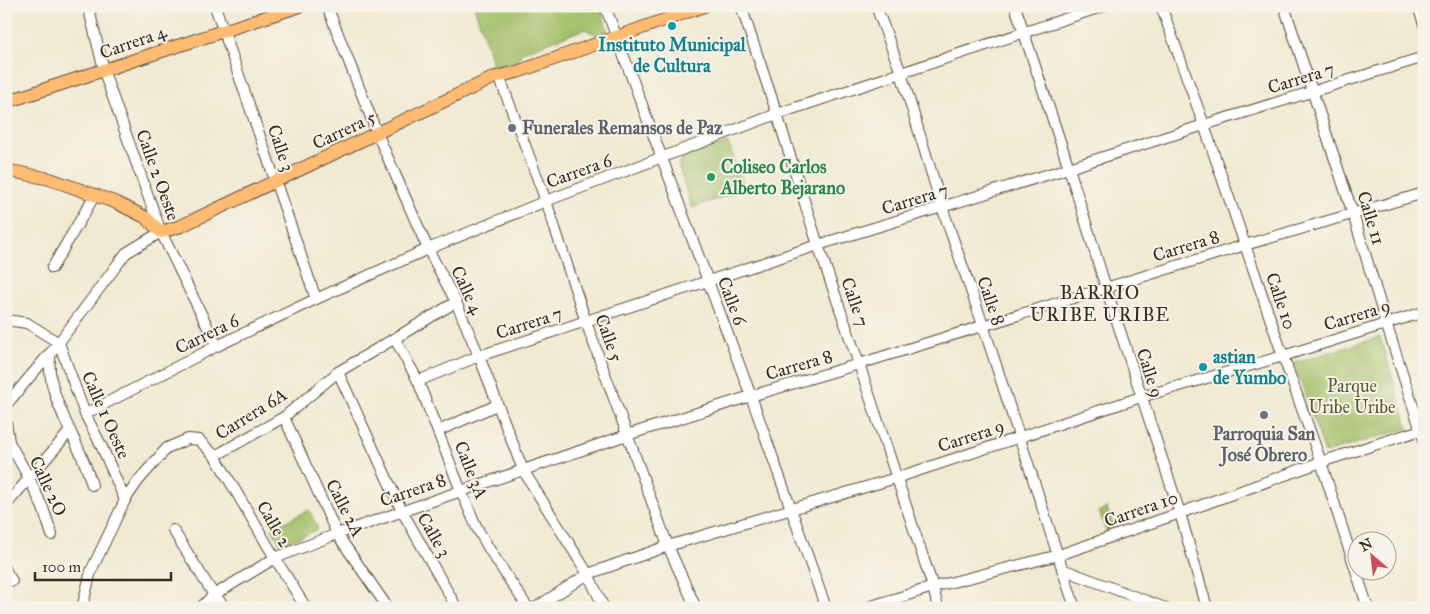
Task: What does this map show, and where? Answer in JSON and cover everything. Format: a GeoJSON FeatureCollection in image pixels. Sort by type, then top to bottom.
{"type":"FeatureCollection","features":[{"type":"Feature","properties":{"kind":"main road","name":"Carrera 4"},"geometry":{"type":"LineString","coordinates":[[6,102],[300,6]]}},
{"type":"Feature","properties":{"kind":"main road","name":"Carrera 5"},"geometry":{"type":"LineString","coordinates":[[161,232],[181,226],[499,76],[517,72],[704,6]]}},
{"type":"Feature","properties":{"kind":"main road"},"geometry":{"type":"LineString","coordinates":[[6,170],[50,180],[117,203],[145,217],[161,232]]}},
{"type":"Feature","properties":{"kind":"street","name":"Calle 2 Oeste"},"geometry":{"type":"LineString","coordinates":[[88,6],[104,70],[161,232],[217,346]]}},
{"type":"Feature","properties":{"kind":"street","name":"Calle 3"},"geometry":{"type":"LineString","coordinates":[[215,6],[316,299]]}},
{"type":"Feature","properties":{"kind":"street","name":"Calle 4"},"geometry":{"type":"LineString","coordinates":[[327,6],[377,133],[428,249],[456,302],[523,470],[588,574],[604,608]]}},
{"type":"Feature","properties":{"kind":"street","name":"Calle 6"},"geometry":{"type":"LineString","coordinates":[[605,6],[751,396],[826,608]]}},
{"type":"Feature","properties":{"kind":"street","name":"Calle 7"},"geometry":{"type":"LineString","coordinates":[[741,6],[818,245],[860,364],[938,608]]}},
{"type":"Feature","properties":{"kind":"street","name":"Calle 8"},"geometry":{"type":"LineString","coordinates":[[876,6],[901,73],[942,208],[983,326],[1075,608]]}},
{"type":"Feature","properties":{"kind":"street","name":"Calle 9"},"geometry":{"type":"LineString","coordinates":[[1015,6],[1180,513],[1207,608]]}},
{"type":"Feature","properties":{"kind":"street","name":"Carrera 6"},"geometry":{"type":"LineString","coordinates":[[85,414],[217,346],[316,299],[428,249],[546,201],[777,114],[1104,6]]}},
{"type":"Feature","properties":{"kind":"street","name":"Calle 10"},"geometry":{"type":"LineString","coordinates":[[1161,6],[1321,462],[1368,608]]}},
{"type":"Feature","properties":{"kind":"street","name":"Calle 11"},"geometry":{"type":"LineString","coordinates":[[1284,6],[1423,433]]}},
{"type":"Feature","properties":{"kind":"street"},"geometry":{"type":"LineString","coordinates":[[1418,6],[1424,24]]}},
{"type":"Feature","properties":{"kind":"street","name":"Carrera 7"},"geometry":{"type":"LineString","coordinates":[[418,381],[478,356],[818,245],[1424,57]]}},
{"type":"Feature","properties":{"kind":"street","name":"Calle 5"},"geometry":{"type":"LineString","coordinates":[[499,76],[546,201],[586,322],[668,546],[696,608]]}},
{"type":"Feature","properties":{"kind":"street","name":"Carrera 8"},"geometry":{"type":"LineString","coordinates":[[200,608],[214,595],[275,558],[402,511],[627,434],[1424,192]]}},
{"type":"Feature","properties":{"kind":"street"},"geometry":{"type":"LineString","coordinates":[[52,268],[95,195]]}},
{"type":"Feature","properties":{"kind":"street"},"geometry":{"type":"LineString","coordinates":[[6,405],[59,343],[126,253],[161,232]]}},
{"type":"Feature","properties":{"kind":"street","name":"Carrera 6A"},"geometry":{"type":"LineString","coordinates":[[82,608],[92,572],[125,500],[138,481],[167,448],[188,439],[199,440],[215,456],[284,417],[338,372],[395,340],[456,302]]}},
{"type":"Feature","properties":{"kind":"street","name":"Carrera 9"},"geometry":{"type":"LineString","coordinates":[[535,608],[588,574],[668,546],[896,478],[1141,397],[1283,356],[1424,312]]}},
{"type":"Feature","properties":{"kind":"street"},"geometry":{"type":"LineString","coordinates":[[6,320],[27,322],[59,343]]}},
{"type":"Feature","properties":{"kind":"street","name":"Calle 3A"},"geometry":{"type":"LineString","coordinates":[[395,340],[418,381],[461,491],[478,528],[491,552],[528,608]]}},
{"type":"Feature","properties":{"kind":"street","name":"Calle 1 Oeste"},"geometry":{"type":"LineString","coordinates":[[59,343],[85,414],[125,500]]}},
{"type":"Feature","properties":{"kind":"street","name":"Calle 1 Oeste"},"geometry":{"type":"LineString","coordinates":[[51,353],[48,363],[51,379],[60,407],[92,484]]}},
{"type":"Feature","properties":{"kind":"street","name":"Calle 3"},"geometry":{"type":"LineString","coordinates":[[338,372],[402,511],[454,603]]}},
{"type":"Feature","properties":{"kind":"street"},"geometry":{"type":"LineString","coordinates":[[438,431],[497,405]]}},
{"type":"Feature","properties":{"kind":"street","name":"Calle 2A"},"geometry":{"type":"LineString","coordinates":[[284,417],[337,534],[388,608]]}},
{"type":"Feature","properties":{"kind":"street","name":"Calle 2O"},"geometry":{"type":"LineString","coordinates":[[6,422],[8,446],[30,478],[52,535]]}},
{"type":"Feature","properties":{"kind":"street"},"geometry":{"type":"LineString","coordinates":[[6,505],[70,431]]}},
{"type":"Feature","properties":{"kind":"street","name":"Carrera 10"},"geometry":{"type":"LineString","coordinates":[[865,608],[932,587],[1058,555],[1321,462],[1423,433]]}},
{"type":"Feature","properties":{"kind":"street","name":"Calle 2"},"geometry":{"type":"LineString","coordinates":[[215,456],[306,608]]}},
{"type":"Feature","properties":{"kind":"street"},"geometry":{"type":"LineString","coordinates":[[173,530],[214,595],[226,608]]}},
{"type":"Feature","properties":{"kind":"street"},"geometry":{"type":"LineString","coordinates":[[1062,569],[1165,608]]}},
{"type":"Feature","properties":{"kind":"street"},"geometry":{"type":"LineString","coordinates":[[6,571],[12,581]]}},
{"type":"Feature","properties":{"kind":"green space"},"geometry":{"type":"Polygon","coordinates":[[[474,6],[600,6],[608,31],[597,35],[585,29],[522,52],[517,64],[496,73],[474,6]]]}},
{"type":"Feature","properties":{"kind":"green space","name":"Coliseo Carlos Alberto Bejarano"},"geometry":{"type":"Polygon","coordinates":[[[728,142],[745,189],[692,208],[678,165],[681,159],[728,142]]]}},
{"type":"Feature","properties":{"kind":"green space","name":"Parque Uribe Uribe"},"geometry":{"type":"Polygon","coordinates":[[[1380,337],[1408,428],[1325,453],[1294,363],[1380,337]]]}},
{"type":"Feature","properties":{"kind":"green space"},"geometry":{"type":"Polygon","coordinates":[[[1107,508],[1115,531],[1107,534],[1099,511],[1107,508]]]}},
{"type":"Feature","properties":{"kind":"green space"},"geometry":{"type":"Polygon","coordinates":[[[309,510],[318,529],[281,546],[272,528],[309,510]]]}},
{"type":"Feature","properties":{"kind":"place","name":"Instituto Municipal de Cultura"},"geometry":{"type":"Point","coordinates":[672,26]}},
{"type":"Feature","properties":{"kind":"place","name":"Funerales Remansos de Paz"},"geometry":{"type":"Point","coordinates":[512,128]}},
{"type":"Feature","properties":{"kind":"place","name":"Coliseo Carlos Alberto Bejarano"},"geometry":{"type":"Point","coordinates":[711,177]}},
{"type":"Feature","properties":{"kind":"place","name":"astian de Yumbo"},"geometry":{"type":"Point","coordinates":[1203,367]}},
{"type":"Feature","properties":{"kind":"place","name":"Parroquia San José Obrero"},"geometry":{"type":"Point","coordinates":[1264,415]}},
{"type":"Feature","properties":{"kind":"district","name":"BARRIO URIBE URIBE"},"geometry":{"type":"Point","coordinates":[1100,303]}}]}
